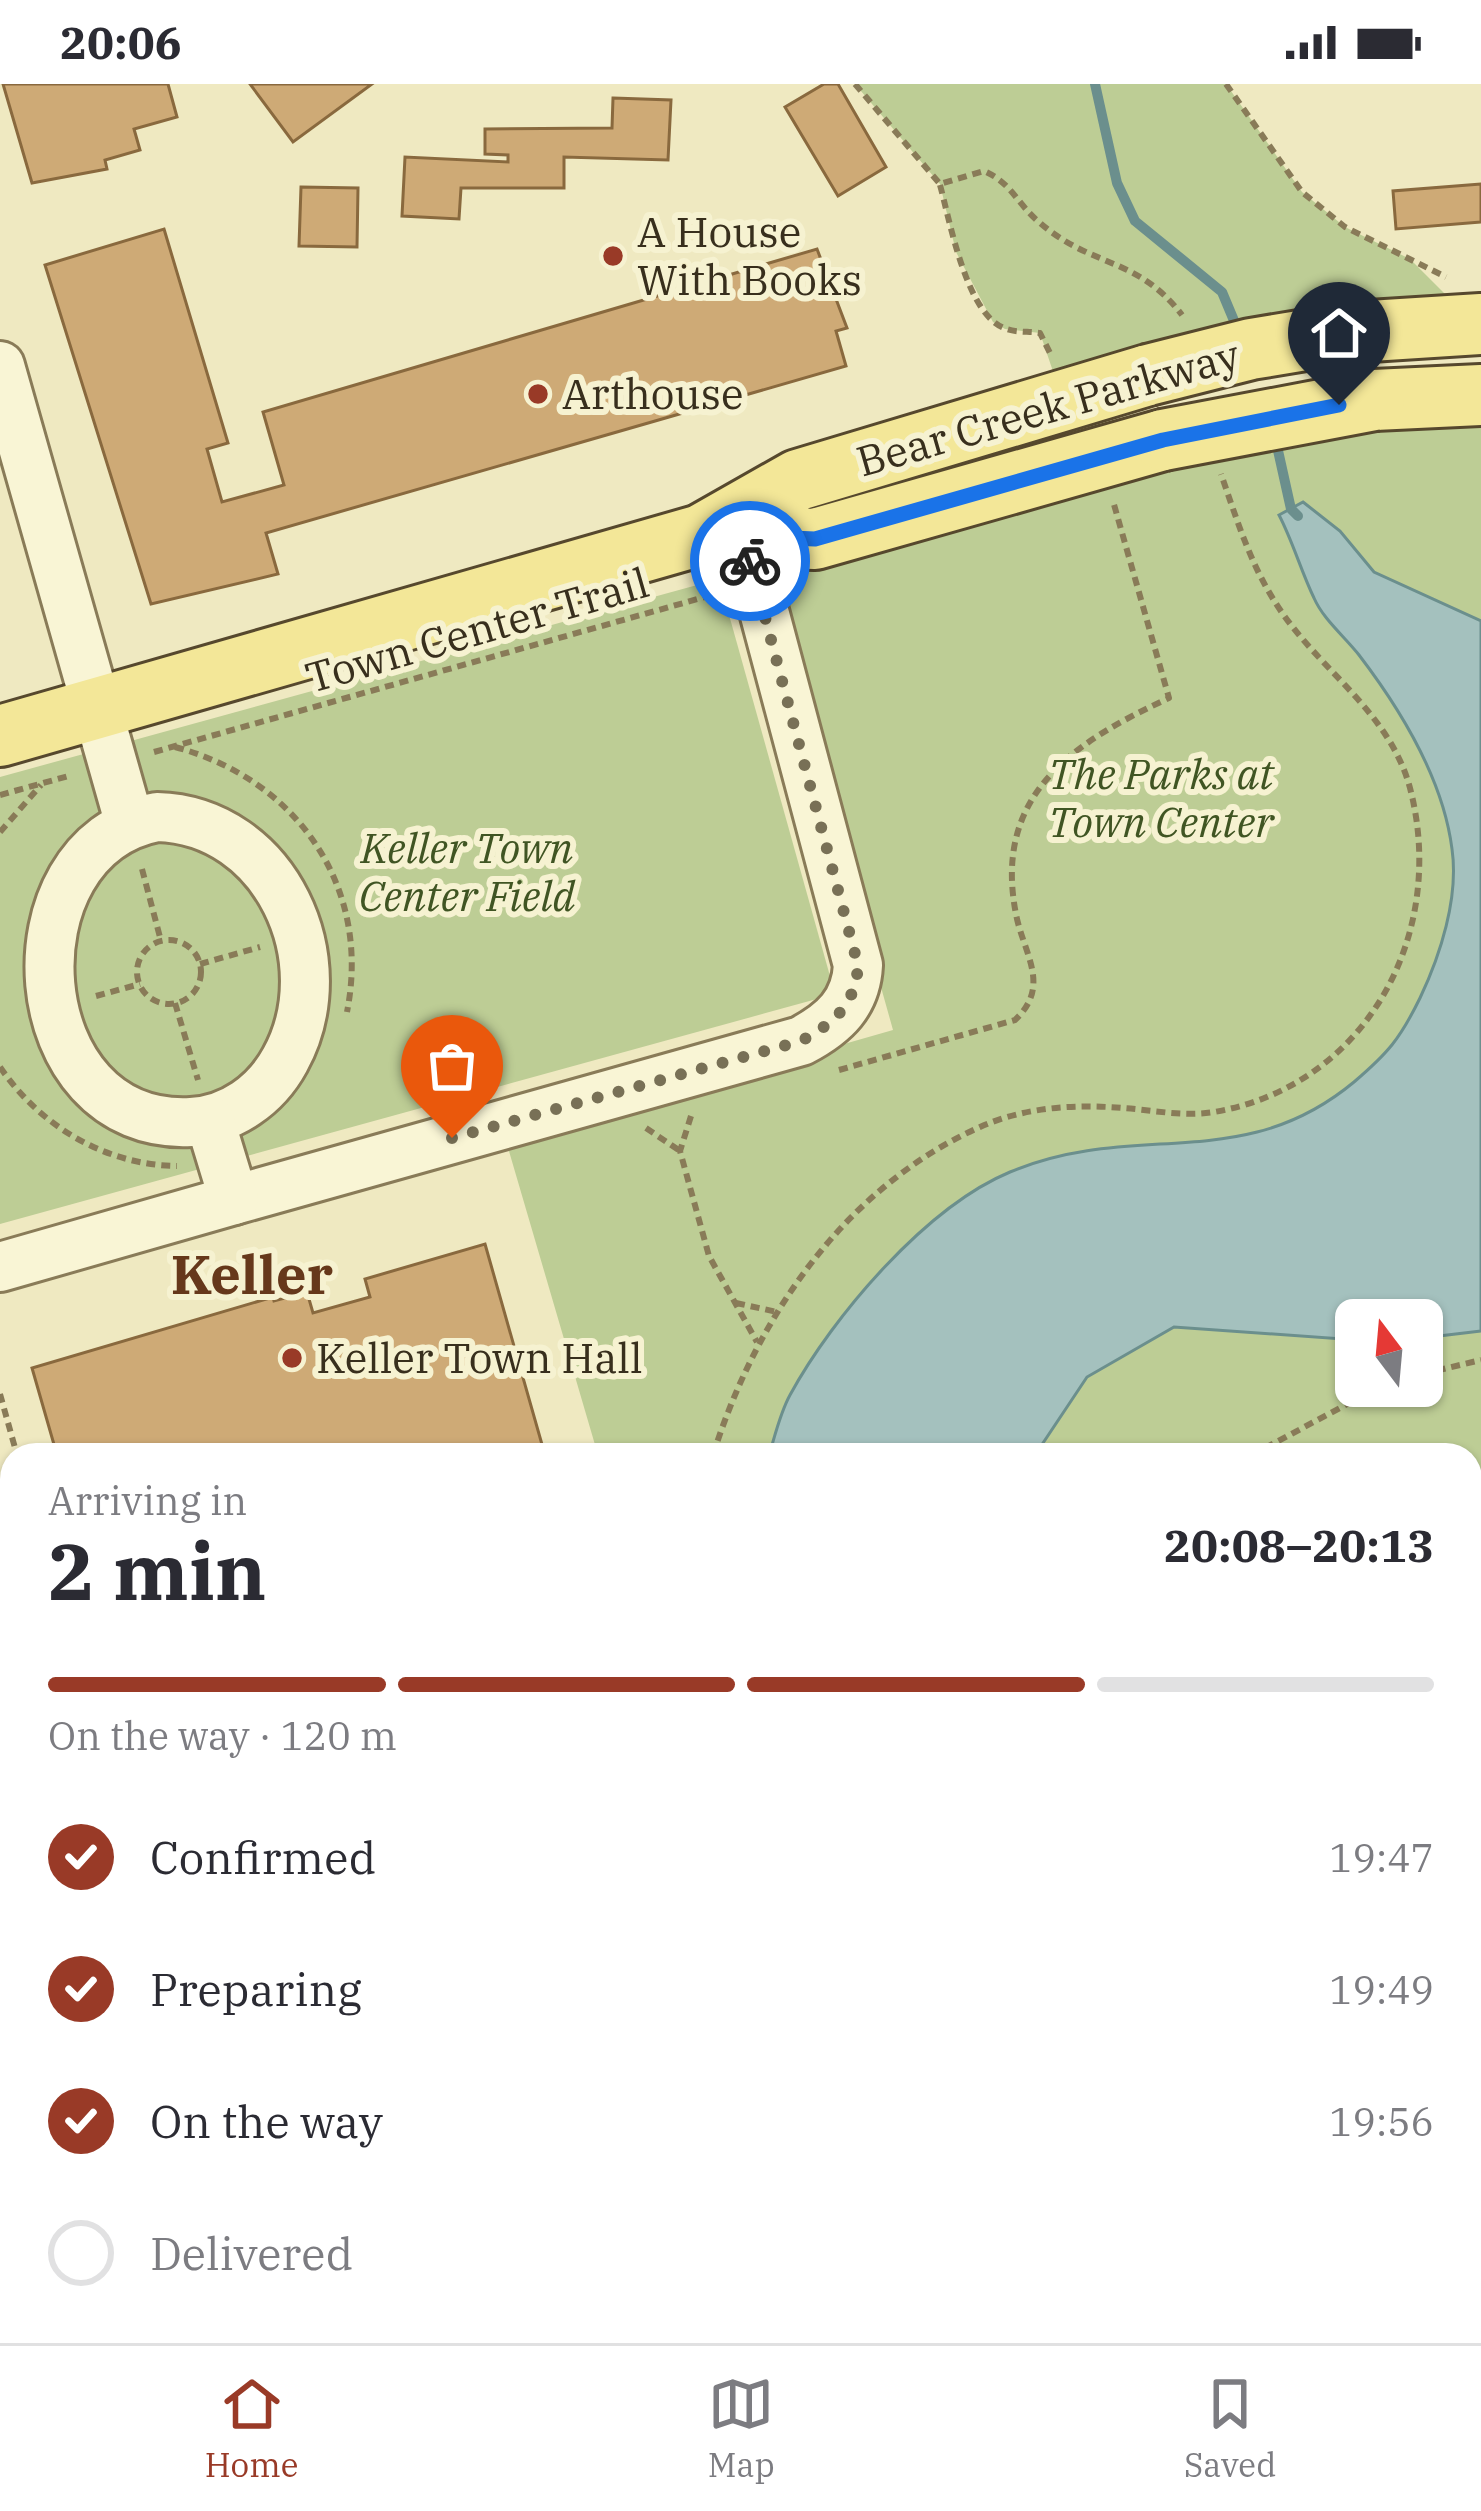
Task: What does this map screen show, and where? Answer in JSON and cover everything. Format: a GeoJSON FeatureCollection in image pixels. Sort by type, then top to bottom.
{"type":"FeatureCollection","features":[{"type":"Feature","properties":{"kind":"main road","name":"Bear Creek Parkway"},"geometry":{"type":"LineString","coordinates":[[734,553],[798,480],[1148,375],[1251,349],[1473,305]]}},
{"type":"Feature","properties":{"kind":"main road","name":"Bear Creek Parkway"},"geometry":{"type":"LineString","coordinates":[[0,736],[105,736],[734,553],[815,539],[1374,400],[1481,395]]}},
{"type":"Feature","properties":{"kind":"street"},"geometry":{"type":"LineString","coordinates":[[0,366],[129,821]]}},
{"type":"Feature","properties":{"kind":"street"},"geometry":{"type":"LineString","coordinates":[[0,1267],[801,1041],[827,1027],[857,990],[858,965],[734,553]]}},
{"type":"Feature","properties":{"kind":"street"},"geometry":{"type":"LineString","coordinates":[[184,817],[235,841],[279,889],[302,941],[304,1004],[298,1034],[283,1065],[241,1108],[210,1121],[150,1120],[115,1107],[67,1063],[40,1004],[34,941],[40,904],[54,874],[77,847],[129,821],[184,817]]}},
{"type":"Feature","properties":{"kind":"street"},"geometry":{"type":"LineString","coordinates":[[210,1121],[234,1200]]}},
{"type":"Feature","properties":{"kind":"path"},"geometry":{"type":"LineString","coordinates":[[856,84],[940,184],[956,252],[993,322],[1005,329],[1040,333],[1050,357]]}},
{"type":"Feature","properties":{"kind":"path"},"geometry":{"type":"LineString","coordinates":[[1226,84],[1302,192],[1345,227],[1473,305]]}},
{"type":"Feature","properties":{"kind":"path"},"geometry":{"type":"LineString","coordinates":[[940,184],[984,171],[1008,182],[1035,219],[1070,246],[1149,278],[1182,315]]}},
{"type":"Feature","properties":{"kind":"path"},"geometry":{"type":"LineString","coordinates":[[718,1443],[757,1342],[826,1244],[930,1153],[1015,1114],[1072,1106],[1214,1112],[1264,1094],[1336,1055],[1399,973],[1417,915],[1420,861],[1409,786],[1381,726],[1286,618],[1261,581],[1189,446]]}},
{"type":"Feature","properties":{"kind":"path"},"geometry":{"type":"LineString","coordinates":[[831,1072],[1016,1020],[1030,1006],[1036,981],[1013,886],[1030,802],[1054,766],[1088,736],[1169,698],[1111,492]]}},
{"type":"Feature","properties":{"kind":"path","name":"Town Center Trail"},"geometry":{"type":"LineString","coordinates":[[0,795],[44,783],[105,736],[728,591],[734,553]]}},
{"type":"Feature","properties":{"kind":"path"},"geometry":{"type":"LineString","coordinates":[[0,832],[44,783]]}},
{"type":"Feature","properties":{"kind":"path"},"geometry":{"type":"LineString","coordinates":[[129,821],[161,941]]}},
{"type":"Feature","properties":{"kind":"path"},"geometry":{"type":"LineString","coordinates":[[161,941],[190,948],[200,964],[199,985],[176,1004],[158,1002],[140,984],[141,958],[161,941]]}},
{"type":"Feature","properties":{"kind":"path"},"geometry":{"type":"LineString","coordinates":[[176,1004],[210,1121]]}},
{"type":"Feature","properties":{"kind":"path"},"geometry":{"type":"LineString","coordinates":[[692,1112],[680,1151],[709,1256],[757,1342]]}},
{"type":"Feature","properties":{"kind":"path"},"geometry":{"type":"LineString","coordinates":[[643,1126],[680,1151]]}},
{"type":"Feature","properties":{"kind":"path"},"geometry":{"type":"LineString","coordinates":[[736,1303],[777,1312]]}},
{"type":"Feature","properties":{"kind":"path"},"geometry":{"type":"LineString","coordinates":[[1443,1369],[1481,1360]]}},
{"type":"Feature","properties":{"kind":"path"},"geometry":{"type":"LineString","coordinates":[[0,1394],[14,1443]]}},
{"type":"Feature","properties":{"kind":"path"},"geometry":{"type":"LineString","coordinates":[[1274,1443],[1342,1407]]}},
{"type":"Feature","properties":{"kind":"green space"},"geometry":{"type":"Polygon","coordinates":[[[855,84],[1226,84],[1302,192],[1345,227],[1410,259],[1474,323],[1063,401],[1040,333],[1005,329],[993,322],[956,252],[940,184],[855,84]]]}},
{"type":"Feature","properties":{"kind":"green space","name":"The Parks at Town Center"},"geometry":{"type":"Polygon","coordinates":[[[1481,412],[1481,1443],[594,1443],[506,1141],[893,1030],[763,566],[1300,434],[1481,412]]]}},
{"type":"Feature","properties":{"kind":"green space","name":"Keller Town Center Field"},"geometry":{"type":"Polygon","coordinates":[[[719,579],[835,994],[0,1224],[0,777],[719,579]]]}},
{"type":"Feature","properties":{"kind":"water"},"geometry":{"type":"Polygon","coordinates":[[[1303,502],[1340,531],[1374,572],[1481,621],[1481,1331],[1443,1336],[1443,1299],[1335,1299],[1335,1338],[1174,1327],[1087,1377],[1043,1443],[773,1443],[790,1395],[856,1299],[915,1237],[978,1188],[1057,1157],[1229,1138],[1270,1128],[1312,1111],[1354,1082],[1385,1053],[1406,1024],[1434,964],[1450,907],[1453,868],[1447,823],[1430,771],[1405,722],[1323,613],[1279,515],[1303,502]]]}},
{"type":"Feature","properties":{"kind":"building"},"geometry":{"type":"Polygon","coordinates":[[[3,84],[168,84],[177,117],[134,129],[140,150],[105,160],[107,169],[32,183],[3,84]]]}},
{"type":"Feature","properties":{"kind":"building"},"geometry":{"type":"Polygon","coordinates":[[[250,84],[372,84],[293,142],[250,84]]]}},
{"type":"Feature","properties":{"kind":"building"},"geometry":{"type":"Polygon","coordinates":[[[824,84],[838,84],[886,167],[838,196],[785,107],[824,84]]]}},
{"type":"Feature","properties":{"kind":"building"},"geometry":{"type":"Polygon","coordinates":[[[613,98],[671,100],[668,160],[564,157],[564,188],[461,188],[459,219],[402,216],[405,157],[508,162],[508,155],[485,154],[485,129],[612,128],[613,98]]]}},
{"type":"Feature","properties":{"kind":"building"},"geometry":{"type":"Polygon","coordinates":[[[1481,184],[1481,222],[1396,229],[1393,191],[1481,184]]]}},
{"type":"Feature","properties":{"kind":"building"},"geometry":{"type":"Polygon","coordinates":[[[301,187],[358,188],[357,247],[299,246],[301,187]]]}},
{"type":"Feature","properties":{"kind":"building"},"geometry":{"type":"Polygon","coordinates":[[[164,229],[228,443],[207,449],[222,502],[284,485],[263,412],[817,249],[847,328],[836,331],[846,366],[266,533],[278,574],[151,604],[45,265],[164,229]]]}},
{"type":"Feature","properties":{"kind":"building","name":"Keller Town Hall"},"geometry":{"type":"Polygon","coordinates":[[[485,1244],[542,1443],[54,1443],[32,1368],[273,1297],[274,1301],[307,1292],[313,1313],[370,1297],[365,1279],[485,1244]]]}},
{"type":"Feature","properties":{"kind":"waterway"},"geometry":{"type":"LineString","coordinates":[[1095,84],[1117,183],[1135,221],[1222,292],[1240,335]]}},
{"type":"Feature","properties":{"kind":"waterway"},"geometry":{"type":"LineString","coordinates":[[1275,437],[1291,509],[1298,516]]}},
{"type":"Feature","properties":{"kind":"way so far"},"geometry":{"type":"LineString","coordinates":[[452,1138],[801,1041],[827,1027],[857,990],[858,965],[750,561]]}},
{"type":"Feature","properties":{"kind":"place","name":"A House With Books"},"geometry":{"type":"Point","coordinates":[613,256]}},
{"type":"Feature","properties":{"kind":"place","name":"Arthouse"},"geometry":{"type":"Point","coordinates":[538,394]}},
{"type":"Feature","properties":{"kind":"place","name":"Keller Town Hall"},"geometry":{"type":"Point","coordinates":[292,1358]}},
{"type":"Feature","properties":{"kind":"district","name":"Keller"},"geometry":{"type":"Point","coordinates":[252,1275]}},
{"type":"Feature","properties":{"kind":"route"},"geometry":{"type":"LineString","coordinates":[[750,561],[744,536],[815,539],[1163,440],[1339,405]]}}]}
